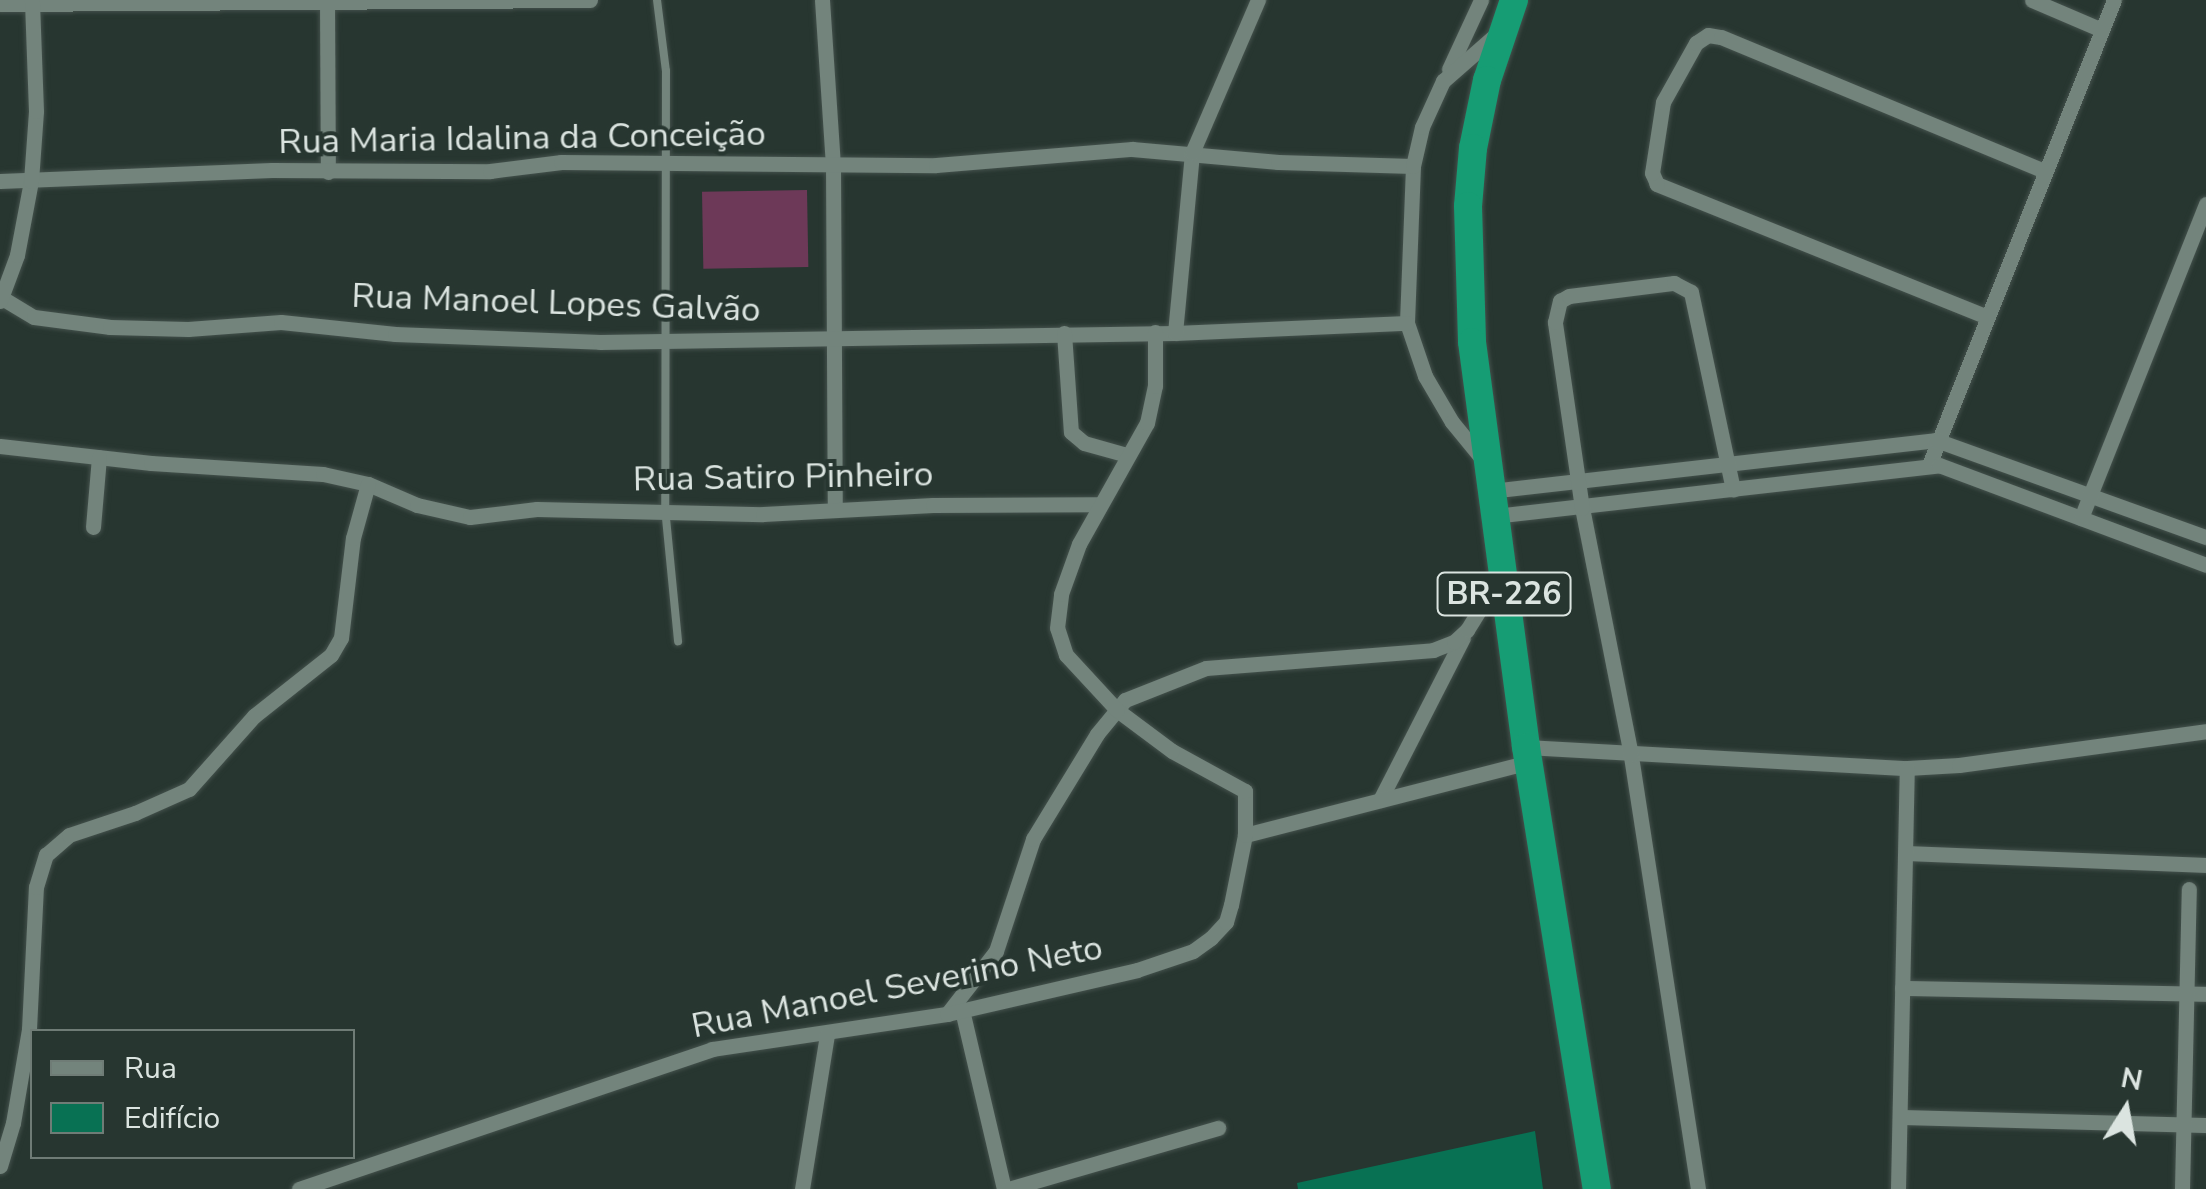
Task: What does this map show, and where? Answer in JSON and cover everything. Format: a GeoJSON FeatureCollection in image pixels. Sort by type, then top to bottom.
{"type":"FeatureCollection","features":[{"type":"Feature","properties":{"kind":"highway","name":"BR-226"},"geometry":{"type":"LineString","coordinates":[[1514,0],[1502,30],[1473,148],[1468,206],[1472,342],[1528,754],[1596,1189]]}},
{"type":"Feature","properties":{"kind":"street"},"geometry":{"type":"LineString","coordinates":[[327,0],[328,172]]}},
{"type":"Feature","properties":{"kind":"street"},"geometry":{"type":"LineString","coordinates":[[0,4],[590,0]]}},
{"type":"Feature","properties":{"kind":"street"},"geometry":{"type":"LineString","coordinates":[[822,0],[833,165],[835,508]]}},
{"type":"Feature","properties":{"kind":"street"},"geometry":{"type":"LineString","coordinates":[[1175,333],[1192,153],[1258,0]]}},
{"type":"Feature","properties":{"kind":"street"},"geometry":{"type":"LineString","coordinates":[[1481,0],[1422,128],[1413,166],[1407,323],[1425,376],[1491,491],[1582,508],[1928,466],[1950,467],[2206,565]]}},
{"type":"Feature","properties":{"kind":"street"},"geometry":{"type":"LineString","coordinates":[[2032,0],[2102,30]]}},
{"type":"Feature","properties":{"kind":"street"},"geometry":{"type":"LineString","coordinates":[[1928,466],[2114,0]]}},
{"type":"Feature","properties":{"kind":"street"},"geometry":{"type":"LineString","coordinates":[[1,300],[17,255],[30,181],[36,111],[32,2]]}},
{"type":"Feature","properties":{"kind":"street"},"geometry":{"type":"LineString","coordinates":[[1443,81],[1502,30]]}},
{"type":"Feature","properties":{"kind":"street"},"geometry":{"type":"LineString","coordinates":[[1986,316],[1656,184],[1652,173],[1663,102],[1696,43],[1702,37],[1721,37],[2045,171]]}},
{"type":"Feature","properties":{"kind":"street","name":"Rua Maria Idalina da Conceição"},"geometry":{"type":"LineString","coordinates":[[0,181],[272,170],[490,171],[562,162],[833,165],[1046,159],[1132,149],[1413,166]]}},
{"type":"Feature","properties":{"kind":"street"},"geometry":{"type":"LineString","coordinates":[[2080,518],[2206,204]]}},
{"type":"Feature","properties":{"kind":"street"},"geometry":{"type":"LineString","coordinates":[[1698,1189],[1631,755],[1582,508],[1555,322],[1557,308],[1568,296],[1674,283],[1692,292],[1733,490]]}},
{"type":"Feature","properties":{"kind":"street","name":"Rua Manoel Lopes Galvão"},"geometry":{"type":"LineString","coordinates":[[1,300],[34,317],[110,327],[188,329],[281,322],[452,337],[665,342],[832,336],[1175,333],[1407,323]]}},
{"type":"Feature","properties":{"kind":"street","name":"Rua Manoel Severino Neto"},"geometry":{"type":"LineString","coordinates":[[299,1189],[712,1050],[955,1012],[1137,970],[1203,946],[1226,922],[1245,834],[1247,802],[1238,783],[1172,752],[1117,710],[1066,655],[1058,628],[1060,594],[1098,504],[1147,423],[1152,406],[1156,332]]}},
{"type":"Feature","properties":{"kind":"street"},"geometry":{"type":"LineString","coordinates":[[1064,333],[1071,432],[1084,443],[1126,456]]}},
{"type":"Feature","properties":{"kind":"street"},"geometry":{"type":"LineString","coordinates":[[1491,491],[1936,440],[2206,537]]}},
{"type":"Feature","properties":{"kind":"street"},"geometry":{"type":"LineString","coordinates":[[0,446],[99,458],[323,474],[368,484],[353,538],[341,638],[331,654],[254,716],[189,789],[135,814],[69,835],[46,855],[36,887],[29,1029],[13,1123],[0,1166]]}},
{"type":"Feature","properties":{"kind":"street"},"geometry":{"type":"LineString","coordinates":[[93,527],[99,458]]}},
{"type":"Feature","properties":{"kind":"street","name":"Rua Satiro Pinheiro"},"geometry":{"type":"LineString","coordinates":[[368,484],[416,505],[470,517],[537,508],[665,508],[763,514],[835,508],[1098,504]]}},
{"type":"Feature","properties":{"kind":"street"},"geometry":{"type":"LineString","coordinates":[[1380,800],[1467,630],[1502,575]]}},
{"type":"Feature","properties":{"kind":"street"},"geometry":{"type":"LineString","coordinates":[[1218,1128],[1006,1189],[955,1012],[990,960],[1033,839],[1097,734],[1117,710],[1142,692],[1206,668],[1405,656],[1454,642],[1467,630]]}},
{"type":"Feature","properties":{"kind":"street"},"geometry":{"type":"LineString","coordinates":[[1245,834],[1380,800],[1528,754],[1907,768],[1959,765],[2206,731]]}},
{"type":"Feature","properties":{"kind":"street"},"geometry":{"type":"LineString","coordinates":[[1898,1189],[1907,768]]}},
{"type":"Feature","properties":{"kind":"street"},"geometry":{"type":"LineString","coordinates":[[1907,854],[2206,865]]}},
{"type":"Feature","properties":{"kind":"street"},"geometry":{"type":"LineString","coordinates":[[2182,1189],[2189,889]]}},
{"type":"Feature","properties":{"kind":"street"},"geometry":{"type":"LineString","coordinates":[[1902,988],[2206,994]]}},
{"type":"Feature","properties":{"kind":"street"},"geometry":{"type":"LineString","coordinates":[[802,1189],[827,1034]]}},
{"type":"Feature","properties":{"kind":"street"},"geometry":{"type":"LineString","coordinates":[[1900,1117],[2206,1125]]}},
{"type":"Feature","properties":{"kind":"lane"},"geometry":{"type":"LineString","coordinates":[[657,0],[666,70],[665,508],[678,641]]}},
{"type":"Feature","properties":{"kind":"shaded area"},"geometry":{"type":"Polygon","coordinates":[[[807,190],[808,267],[703,269],[702,192],[807,190]]]}},
{"type":"Feature","properties":{"kind":"building"},"geometry":{"type":"Polygon","coordinates":[[[1535,1131],[1543,1189],[1298,1189],[1297,1183],[1535,1131]]]}}]}
